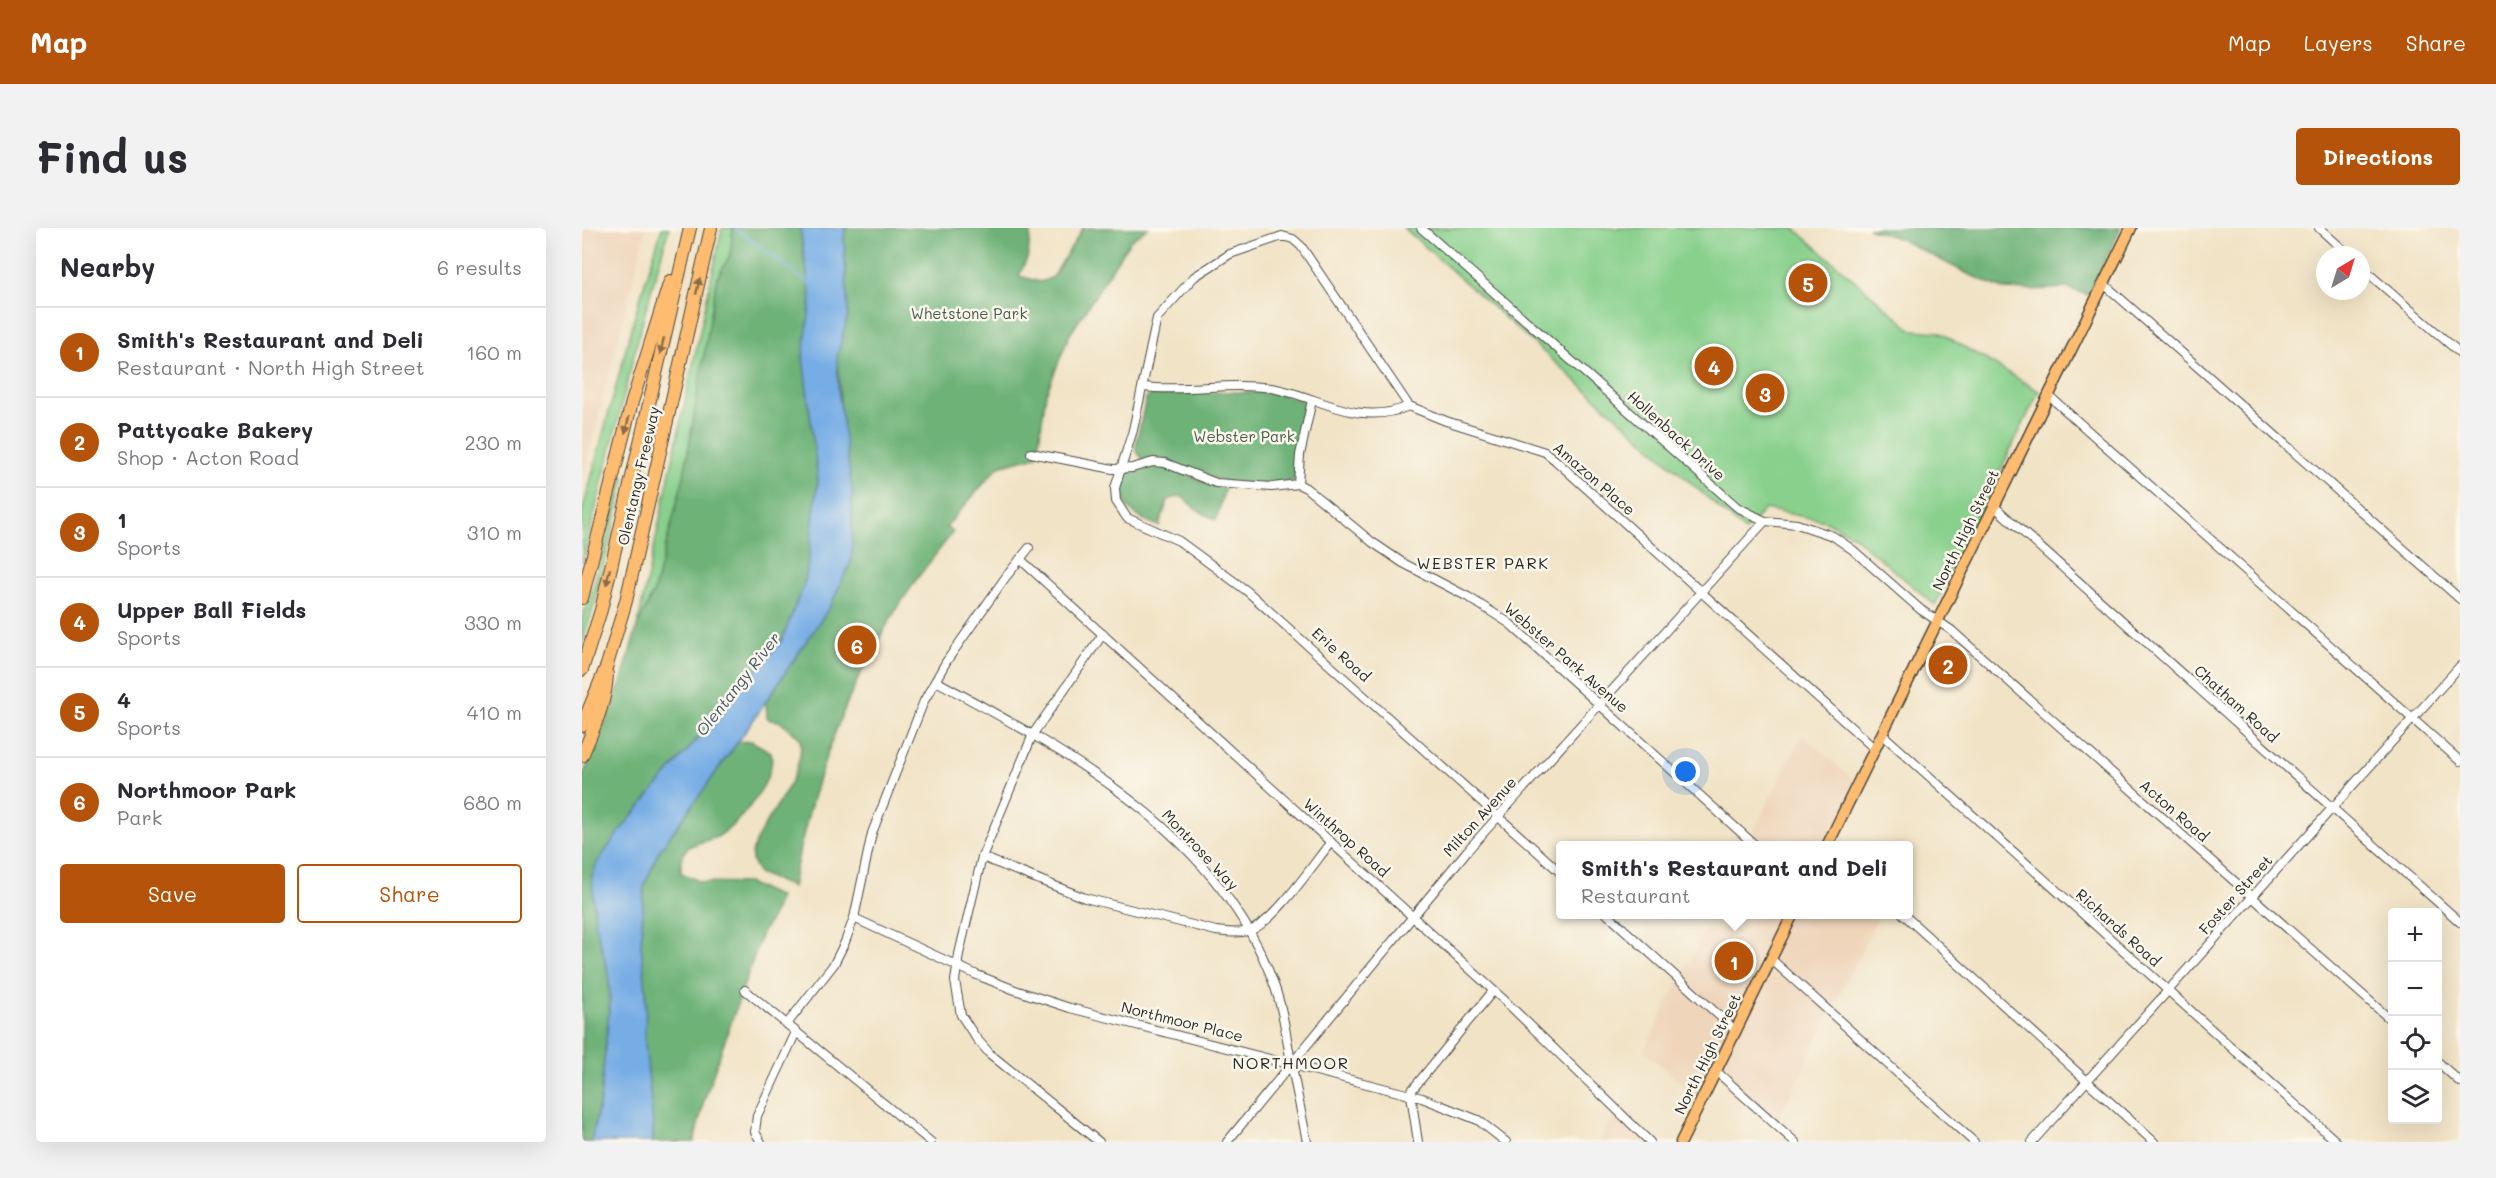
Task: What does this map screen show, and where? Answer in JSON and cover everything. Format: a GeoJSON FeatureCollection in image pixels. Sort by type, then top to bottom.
{"type":"FeatureCollection","features":[{"type":"Feature","properties":{"kind":"highway"},"geometry":{"type":"LineString","coordinates":[[582,598],[632,402],[688,228]]}},
{"type":"Feature","properties":{"kind":"highway","name":"Olentangy Freeway"},"geometry":{"type":"LineString","coordinates":[[582,670],[601,610],[688,228]]}},
{"type":"Feature","properties":{"kind":"highway","name":"Olentangy Freeway"},"geometry":{"type":"LineString","coordinates":[[582,726],[607,665],[626,601],[711,228]]}},
{"type":"Feature","properties":{"kind":"highway"},"geometry":{"type":"LineString","coordinates":[[582,756],[606,691],[607,665]]}},
{"type":"Feature","properties":{"kind":"main road","name":"North High Street"},"geometry":{"type":"LineString","coordinates":[[1829,841],[2131,228]]}},
{"type":"Feature","properties":{"kind":"main road","name":"North High Street"},"geometry":{"type":"LineString","coordinates":[[1681,1142],[1791,919]]}},
{"type":"Feature","properties":{"kind":"street","name":"Hollenback Drive"},"geometry":{"type":"LineString","coordinates":[[1421,228],[1728,500],[1754,517],[1765,521],[1797,524],[1833,536],[1921,610],[1938,621]]}},
{"type":"Feature","properties":{"kind":"street"},"geometry":{"type":"LineString","coordinates":[[2319,228],[2339,246]]}},
{"type":"Feature","properties":{"kind":"street","name":"Erie Road"},"geometry":{"type":"LineString","coordinates":[[1409,406],[1301,246],[1293,239],[1282,236],[1271,238],[1230,254],[1211,265],[1194,277],[1163,310],[1154,328],[1129,448],[1115,488],[1116,501],[1127,518],[1179,541],[1247,591],[1556,868]]}},
{"type":"Feature","properties":{"kind":"street"},"geometry":{"type":"LineString","coordinates":[[2370,275],[2460,353]]}},
{"type":"Feature","properties":{"kind":"street"},"geometry":{"type":"LineString","coordinates":[[2104,284],[2460,599]]}},
{"type":"Feature","properties":{"kind":"street"},"geometry":{"type":"LineString","coordinates":[[1143,387],[1176,390],[1227,386],[1272,388],[1343,411],[1359,413],[1398,411],[1409,406]]}},
{"type":"Feature","properties":{"kind":"street"},"geometry":{"type":"LineString","coordinates":[[2048,395],[2460,761]]}},
{"type":"Feature","properties":{"kind":"street"},"geometry":{"type":"LineString","coordinates":[[1030,453],[1122,469],[1164,463],[1216,483],[1272,487],[1298,484],[1300,455],[1312,400]]}},
{"type":"Feature","properties":{"kind":"street","name":"Amazon Place"},"geometry":{"type":"LineString","coordinates":[[1409,406],[1446,421],[1545,452],[1875,749]]}},
{"type":"Feature","properties":{"kind":"street"},"geometry":{"type":"LineString","coordinates":[[1129,448],[1141,465]]}},
{"type":"Feature","properties":{"kind":"street","name":"Webster Park Avenue"},"geometry":{"type":"LineString","coordinates":[[1298,484],[1403,563],[1468,597],[1509,623],[1750,841]]}},
{"type":"Feature","properties":{"kind":"street","name":"Chatham Road"},"geometry":{"type":"LineString","coordinates":[[1995,507],[2460,922]]}},
{"type":"Feature","properties":{"kind":"street","name":"Milton Avenue"},"geometry":{"type":"LineString","coordinates":[[1227,1142],[1412,916],[1765,521]]}},
{"type":"Feature","properties":{"kind":"street"},"geometry":{"type":"LineString","coordinates":[[787,1024],[834,964],[854,918],[872,833],[924,701],[946,662],[1029,548]]}},
{"type":"Feature","properties":{"kind":"street","name":"Winthrop Road"},"geometry":{"type":"LineString","coordinates":[[1020,559],[1412,916],[1650,1142]]}},
{"type":"Feature","properties":{"kind":"street","name":"Acton Road"},"geometry":{"type":"LineString","coordinates":[[1938,621],[2388,1017]]}},
{"type":"Feature","properties":{"kind":"street"},"geometry":{"type":"LineString","coordinates":[[1099,1142],[990,1054],[961,1016],[955,981],[982,857],[1033,734],[1103,634]]}},
{"type":"Feature","properties":{"kind":"street","name":"Foster Street"},"geometry":{"type":"LineString","coordinates":[[2032,1142],[2460,666]]}},
{"type":"Feature","properties":{"kind":"street","name":"Montrose Way"},"geometry":{"type":"LineString","coordinates":[[936,681],[1033,734],[1108,782],[1148,814],[1212,878],[1250,931],[1273,983],[1281,1007],[1307,1142]]}},
{"type":"Feature","properties":{"kind":"street","name":"Richards Road"},"geometry":{"type":"LineString","coordinates":[[1882,734],[2337,1142]]}},
{"type":"Feature","properties":{"kind":"street"},"geometry":{"type":"LineString","coordinates":[[982,857],[1047,885],[1120,908],[1233,933],[1250,931],[1271,917],[1331,842]]}},
{"type":"Feature","properties":{"kind":"street","name":"Northmoor Place"},"geometry":{"type":"LineString","coordinates":[[854,918],[1015,990],[1070,1008],[1410,1095],[1478,1120],[1506,1142]]}},
{"type":"Feature","properties":{"kind":"street"},"geometry":{"type":"LineString","coordinates":[[1611,919],[1736,1031]]}},
{"type":"Feature","properties":{"kind":"street"},"geometry":{"type":"LineString","coordinates":[[1907,919],[2154,1142]]}},
{"type":"Feature","properties":{"kind":"street"},"geometry":{"type":"LineString","coordinates":[[1771,959],[1974,1142]]}},
{"type":"Feature","properties":{"kind":"street"},"geometry":{"type":"LineString","coordinates":[[745,990],[931,1142]]}},
{"type":"Feature","properties":{"kind":"street"},"geometry":{"type":"LineString","coordinates":[[1418,1142],[1410,1095],[1493,991]]}},
{"type":"Feature","properties":{"kind":"street"},"geometry":{"type":"LineString","coordinates":[[761,1142],[755,1132],[757,1116],[796,1032]]}},
{"type":"Feature","properties":{"kind":"street"},"geometry":{"type":"LineString","coordinates":[[2442,1066],[2460,1082]]}},
{"type":"Feature","properties":{"kind":"street"},"geometry":{"type":"LineString","coordinates":[[1716,1071],[1795,1142]]}},
{"type":"Feature","properties":{"kind":"shaded area"},"geometry":{"type":"Polygon","coordinates":[[[582,228],[646,228],[582,482],[582,228]]]}},
{"type":"Feature","properties":{"kind":"shaded area"},"geometry":{"type":"Polygon","coordinates":[[[1802,734],[1858,784],[1830,841],[1748,841],[1802,734]]]}},
{"type":"Feature","properties":{"kind":"shaded area"},"geometry":{"type":"Polygon","coordinates":[[[1710,919],[1877,919],[1776,1124],[1717,1072],[1703,1102],[1644,1051],[1710,919]]]}},
{"type":"Feature","properties":{"kind":"shaded area"},"geometry":{"type":"Polygon","coordinates":[[[1617,1109],[1653,1142],[1600,1142],[1617,1109]]]}},
{"type":"Feature","properties":{"kind":"green space"},"geometry":{"type":"Polygon","coordinates":[[[662,228],[669,228],[642,323],[582,563],[582,512],[637,308],[662,228]]]}},
{"type":"Feature","properties":{"kind":"green space"},"geometry":{"type":"Polygon","coordinates":[[[722,228],[733,228],[730,255],[717,278],[684,476],[654,591],[637,627],[722,228]]]}},
{"type":"Feature","properties":{"kind":"green space"},"geometry":{"type":"Polygon","coordinates":[[[733,228],[800,228],[811,300],[803,357],[818,480],[806,578],[782,640],[664,778],[595,923],[609,975],[610,1001],[600,1101],[591,1142],[582,1142],[582,778],[620,686],[637,627],[654,591],[684,476],[717,278],[730,255],[733,228]]]}},
{"type":"Feature","properties":{"kind":"green space","name":"Whetstone Park"},"geometry":{"type":"Polygon","coordinates":[[[845,228],[1031,228],[1028,256],[1019,276],[1041,282],[1053,277],[1083,228],[1148,228],[1130,241],[1069,336],[1046,394],[1037,456],[999,466],[946,527],[953,532],[914,583],[871,654],[853,691],[823,767],[810,807],[792,887],[758,873],[752,860],[753,849],[759,835],[787,789],[800,755],[800,738],[779,721],[770,720],[767,717],[766,701],[831,605],[852,559],[837,357],[848,315],[845,228]]]}},
{"type":"Feature","properties":{"kind":"green space"},"geometry":{"type":"Polygon","coordinates":[[[1404,228],[1794,228],[1912,330],[1939,332],[2039,391],[1935,605],[1852,535],[1825,521],[1765,509],[1745,531],[1404,228]]]}},
{"type":"Feature","properties":{"kind":"green space"},"geometry":{"type":"Polygon","coordinates":[[[1868,228],[2121,228],[2088,295],[2067,288],[2003,289],[1900,239],[1868,228]]]}},
{"type":"Feature","properties":{"kind":"green space","name":"Webster Park"},"geometry":{"type":"Polygon","coordinates":[[[1277,393],[1307,402],[1294,481],[1256,484],[1218,480],[1144,461],[1135,449],[1146,398],[1152,395],[1277,393]]]}},
{"type":"Feature","properties":{"kind":"green space"},"geometry":{"type":"Polygon","coordinates":[[[1151,467],[1170,469],[1225,488],[1216,520],[1197,510],[1181,496],[1168,500],[1159,526],[1134,514],[1123,495],[1123,475],[1151,467]]]}},
{"type":"Feature","properties":{"kind":"green space"},"geometry":{"type":"Polygon","coordinates":[[[621,477],[625,478],[595,602],[582,644],[582,618],[593,588],[621,477]]]}},
{"type":"Feature","properties":{"kind":"green space"},"geometry":{"type":"Polygon","coordinates":[[[751,741],[771,752],[768,775],[762,787],[745,812],[725,832],[715,838],[692,845],[686,850],[682,859],[681,873],[701,882],[748,883],[780,897],[762,933],[704,1101],[694,1142],[653,1142],[645,1044],[646,989],[641,947],[644,886],[659,851],[738,742],[751,741]]]}},
{"type":"Feature","properties":{"kind":"water"},"geometry":{"type":"Polygon","coordinates":[[[800,228],[845,228],[848,315],[837,357],[838,390],[852,490],[852,559],[831,605],[750,725],[659,851],[644,886],[641,947],[646,989],[645,1044],[653,1142],[591,1142],[600,1101],[610,1001],[609,975],[595,923],[592,877],[597,863],[619,832],[782,640],[806,578],[818,480],[803,357],[811,300],[800,228]]]}},
{"type":"Feature","properties":{"kind":"waterway"},"geometry":{"type":"LineString","coordinates":[[735,228],[810,284]]}},
{"type":"Feature","properties":{"kind":"place","name":"4"},"geometry":{"type":"Point","coordinates":[1808,283]}},
{"type":"Feature","properties":{"kind":"place","name":"Upper Ball Fields"},"geometry":{"type":"Point","coordinates":[1714,366]}},
{"type":"Feature","properties":{"kind":"place","name":"1"},"geometry":{"type":"Point","coordinates":[1765,393]}},
{"type":"Feature","properties":{"kind":"place","name":"Northmoor Park"},"geometry":{"type":"Point","coordinates":[857,645]}},
{"type":"Feature","properties":{"kind":"place","name":"Pattycake Bakery"},"geometry":{"type":"Point","coordinates":[1948,665]}},
{"type":"Feature","properties":{"kind":"place","name":"Smith's Restaurant and Deli"},"geometry":{"type":"Point","coordinates":[1734,961]}},
{"type":"Feature","properties":{"kind":"district","name":"WEBSTER PARK"},"geometry":{"type":"Point","coordinates":[1483,563]}},
{"type":"Feature","properties":{"kind":"district","name":"NORTHMOOR"},"geometry":{"type":"Point","coordinates":[1291,1063]}},
{"type":"Feature","properties":{"kind":"water label","name":"Olentangy River"},"geometry":{"type":"Point","coordinates":[738,684]}}]}
